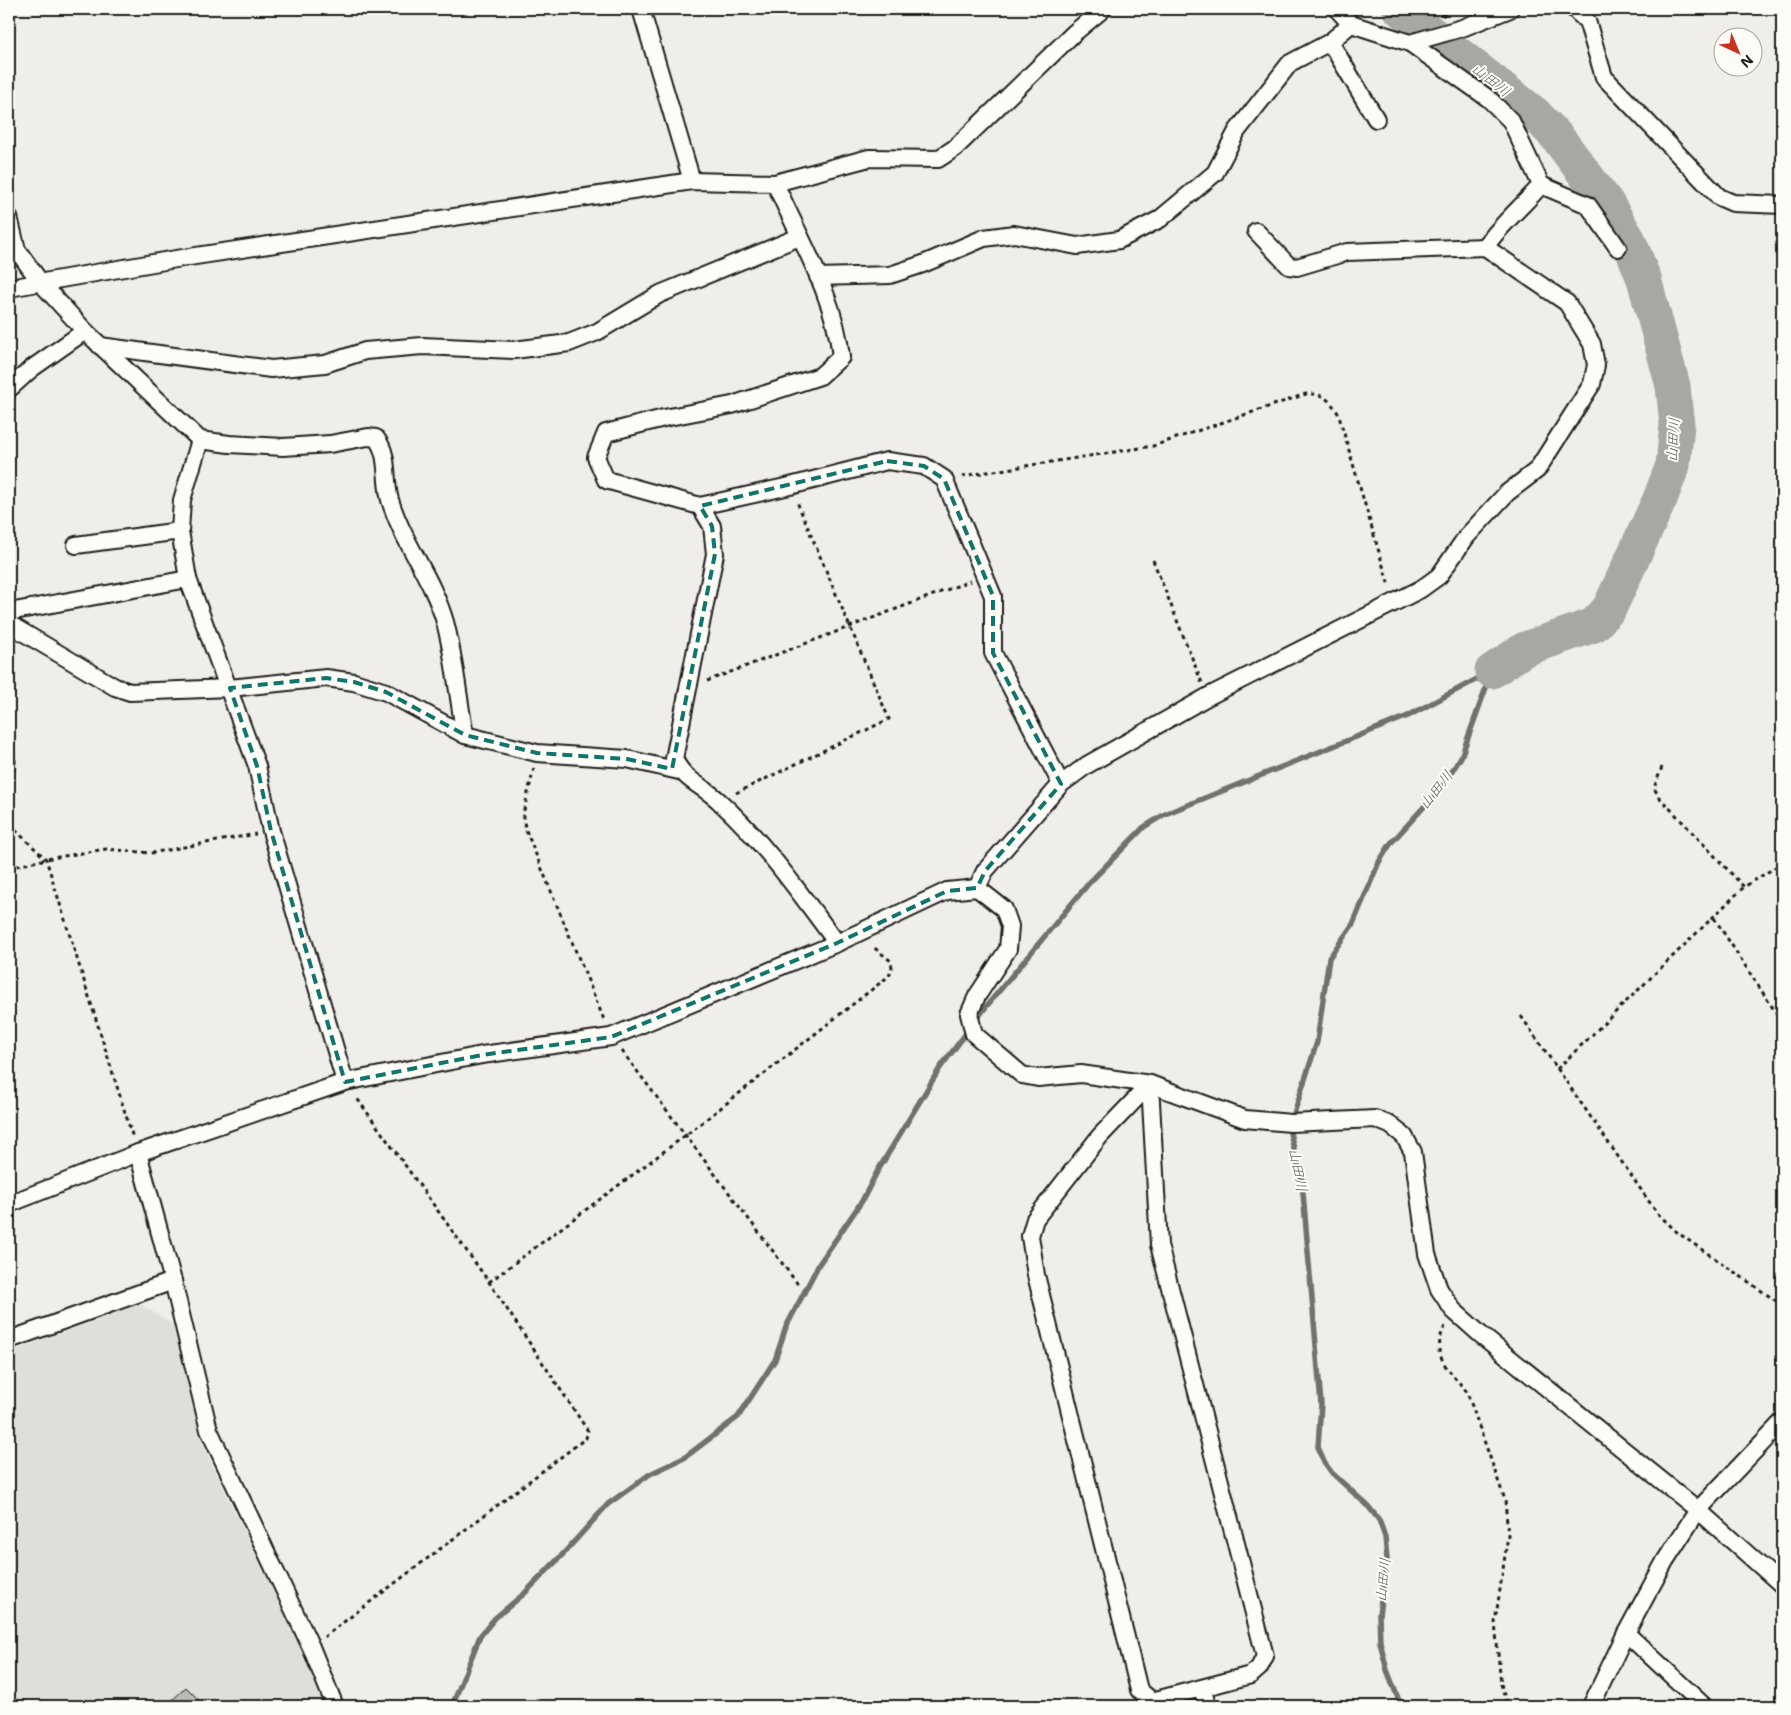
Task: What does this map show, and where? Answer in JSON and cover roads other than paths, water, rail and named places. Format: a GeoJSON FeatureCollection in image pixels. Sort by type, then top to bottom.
{"type":"FeatureCollection","features":[{"type":"Feature","properties":{"kind":"street"},"geometry":{"type":"LineString","coordinates":[[642,9],[692,181]]}},
{"type":"Feature","properties":{"kind":"street"},"geometry":{"type":"LineString","coordinates":[[9,288],[176,259],[692,181],[775,183],[869,158],[938,159],[955,148],[1074,32],[1103,9]]}},
{"type":"Feature","properties":{"kind":"street"},"geometry":{"type":"LineString","coordinates":[[1337,9],[1352,24],[1411,43],[1489,99],[1511,121],[1542,185],[1588,205],[1618,248]]}},
{"type":"Feature","properties":{"kind":"street"},"geometry":{"type":"LineString","coordinates":[[1411,43],[1460,28],[1510,9]]}},
{"type":"Feature","properties":{"kind":"street"},"geometry":{"type":"LineString","coordinates":[[1574,9],[1586,21],[1604,77],[1719,197],[1733,203],[1782,204]]}},
{"type":"Feature","properties":{"kind":"street"},"geometry":{"type":"LineString","coordinates":[[818,277],[890,275],[984,238],[1014,234],[1078,246],[1119,240],[1160,218],[1215,172],[1237,131],[1290,63],[1330,42],[1352,24]]}},
{"type":"Feature","properties":{"kind":"street"},"geometry":{"type":"LineString","coordinates":[[1330,42],[1376,119]]}},
{"type":"Feature","properties":{"kind":"street"},"geometry":{"type":"LineString","coordinates":[[775,183],[818,277],[839,338],[841,357],[820,376],[732,405],[664,418],[606,433],[596,457],[606,480],[700,506],[790,486],[887,461],[924,466],[944,479],[993,596],[993,653],[1061,784]]}},
{"type":"Feature","properties":{"kind":"street"},"geometry":{"type":"LineString","coordinates":[[1485,248],[1498,228],[1519,211],[1542,185]]}},
{"type":"Feature","properties":{"kind":"street"},"geometry":{"type":"LineString","coordinates":[[9,217],[17,250],[41,283],[100,346],[200,440],[283,447],[330,444],[368,437],[376,438],[383,446],[389,498],[398,525],[431,590],[444,622],[465,735]]}},
{"type":"Feature","properties":{"kind":"street"},"geometry":{"type":"LineString","coordinates":[[977,888],[985,871],[1061,784],[1087,765],[1207,697],[1421,589],[1439,576],[1467,536],[1507,493],[1537,470],[1592,384],[1596,365],[1592,344],[1567,303],[1485,248],[1348,252],[1297,267],[1289,266],[1256,231]]}},
{"type":"Feature","properties":{"kind":"street"},"geometry":{"type":"LineString","coordinates":[[100,346],[271,369],[324,364],[365,351],[422,346],[514,350],[569,343],[597,332],[660,294],[799,238]]}},
{"type":"Feature","properties":{"kind":"street"},"geometry":{"type":"LineString","coordinates":[[9,389],[31,369],[85,331]]}},
{"type":"Feature","properties":{"kind":"street"},"geometry":{"type":"LineString","coordinates":[[200,440],[182,500],[180,531],[188,579],[258,766],[271,831],[345,1082]]}},
{"type":"Feature","properties":{"kind":"street"},"geometry":{"type":"LineString","coordinates":[[700,506],[712,526],[716,554],[674,758],[679,771],[695,785],[720,801],[780,868],[837,943]]}},
{"type":"Feature","properties":{"kind":"street"},"geometry":{"type":"LineString","coordinates":[[76,545],[180,531]]}},
{"type":"Feature","properties":{"kind":"street"},"geometry":{"type":"LineString","coordinates":[[9,612],[188,579]]}},
{"type":"Feature","properties":{"kind":"street"},"geometry":{"type":"LineString","coordinates":[[9,624],[115,687],[130,692],[230,688],[326,678],[354,682],[386,692],[465,735],[537,753],[627,759],[679,771]]}},
{"type":"Feature","properties":{"kind":"street"},"geometry":{"type":"LineString","coordinates":[[9,1204],[138,1153],[345,1082],[482,1056],[611,1037],[837,943],[947,892],[977,888],[1004,910],[1010,926],[1008,949],[977,996],[970,1014],[974,1034],[1022,1075],[1038,1078],[1080,1074],[1150,1084],[1245,1119],[1284,1122],[1375,1119],[1390,1125],[1404,1136],[1413,1152],[1427,1254],[1439,1289],[1453,1310],[1480,1334],[1698,1510],[1782,1586]]}},
{"type":"Feature","properties":{"kind":"street"},"geometry":{"type":"LineString","coordinates":[[1150,1084],[1160,1245],[1265,1656],[1259,1668],[1250,1675],[1152,1701],[1139,1690],[1031,1252],[1030,1236],[1036,1219],[1100,1136],[1150,1084]]}},
{"type":"Feature","properties":{"kind":"street"},"geometry":{"type":"LineString","coordinates":[[138,1153],[173,1281],[209,1430],[311,1647],[335,1706]]}},
{"type":"Feature","properties":{"kind":"street"},"geometry":{"type":"LineString","coordinates":[[9,1340],[173,1281]]}},
{"type":"Feature","properties":{"kind":"street"},"geometry":{"type":"LineString","coordinates":[[1591,1706],[1626,1633],[1665,1561],[1698,1510],[1782,1422]]}},
{"type":"Feature","properties":{"kind":"street"},"geometry":{"type":"LineString","coordinates":[[1626,1633],[1704,1706]]}},
{"type":"Feature","properties":{"kind":"street"},"geometry":{"type":"LineString","coordinates":[[1203,1689],[1207,1706]]}},
{"type":"Feature","properties":{"kind":"waterway","name":"山田川"},"geometry":{"type":"LineString","coordinates":[[1400,9],[1535,114],[1557,137],[1606,202],[1629,241],[1644,279],[1673,386],[1677,425],[1673,465],[1660,499],[1609,609],[1594,625],[1525,649],[1492,671]]}},
{"type":"Feature","properties":{"kind":"waterway"},"geometry":{"type":"LineString","coordinates":[[452,1706],[480,1636],[495,1618],[525,1593],[608,1504],[650,1474],[684,1458],[738,1417],[775,1360],[786,1327],[819,1264],[862,1201],[877,1172],[940,1068],[985,1008],[1089,883],[1144,827],[1165,814],[1408,716],[1492,671]]}},
{"type":"Feature","properties":{"kind":"waterway","name":"山田川"},"geometry":{"type":"LineString","coordinates":[[1401,1706],[1387,1670],[1380,1642],[1379,1614],[1387,1559],[1385,1537],[1379,1520],[1368,1506],[1332,1473],[1324,1462],[1318,1447],[1321,1404],[1302,1181],[1289,1129],[1317,1042],[1329,958],[1353,924],[1379,862],[1391,843],[1442,787],[1461,757],[1492,671]]}}]}
